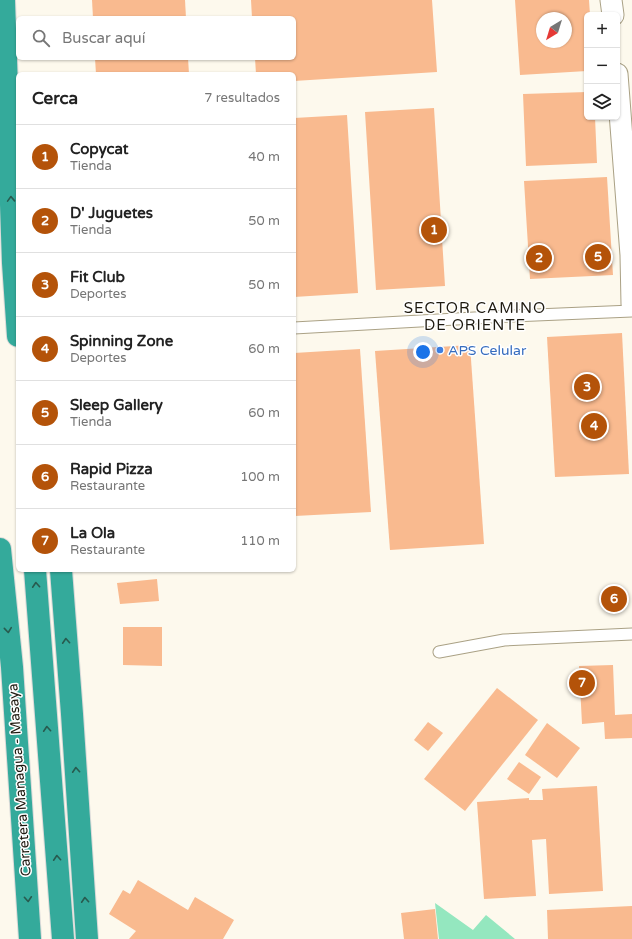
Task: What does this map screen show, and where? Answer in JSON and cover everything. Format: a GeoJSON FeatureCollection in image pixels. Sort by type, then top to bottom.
{"type":"FeatureCollection","features":[{"type":"Feature","properties":{"kind":"highway"},"geometry":{"type":"LineString","coordinates":[[4,0],[13,264],[16,307]]}},
{"type":"Feature","properties":{"kind":"highway"},"geometry":{"type":"LineString","coordinates":[[7,69],[16,133]]}},
{"type":"Feature","properties":{"kind":"highway","name":"Carretera Managua - Masaya"},"geometry":{"type":"LineString","coordinates":[[0,549],[12,667],[30,939]]}},
{"type":"Feature","properties":{"kind":"highway"},"geometry":{"type":"LineString","coordinates":[[35,572],[63,939]]}},
{"type":"Feature","properties":{"kind":"highway"},"geometry":{"type":"LineString","coordinates":[[60,572],[72,714],[87,939]]}},
{"type":"Feature","properties":{"kind":"street"},"geometry":{"type":"LineString","coordinates":[[611,0],[612,12]]}},
{"type":"Feature","properties":{"kind":"street"},"geometry":{"type":"LineString","coordinates":[[618,84],[631,255],[632,304]]}},
{"type":"Feature","properties":{"kind":"lane"},"geometry":{"type":"LineString","coordinates":[[296,328],[632,311]]}},
{"type":"Feature","properties":{"kind":"lane"},"geometry":{"type":"LineString","coordinates":[[439,652],[504,640],[632,634]]}},
{"type":"Feature","properties":{"kind":"green space"},"geometry":{"type":"Polygon","coordinates":[[[435,903],[473,930],[486,915],[515,939],[439,939],[435,903]]]}},
{"type":"Feature","properties":{"kind":"building"},"geometry":{"type":"Polygon","coordinates":[[[92,0],[185,0],[186,16],[93,16],[92,0]]]}},
{"type":"Feature","properties":{"kind":"building"},"geometry":{"type":"Polygon","coordinates":[[[251,0],[432,0],[437,72],[296,81],[296,72],[256,72],[255,60],[296,60],[296,16],[252,16],[251,0]]]}},
{"type":"Feature","properties":{"kind":"building"},"geometry":{"type":"Polygon","coordinates":[[[515,0],[589,0],[590,12],[584,12],[584,71],[520,75],[515,0]]]}},
{"type":"Feature","properties":{"kind":"building"},"geometry":{"type":"Polygon","coordinates":[[[95,60],[188,60],[189,72],[96,72],[95,60]]]}},
{"type":"Feature","properties":{"kind":"building"},"geometry":{"type":"Polygon","coordinates":[[[584,92],[584,120],[595,120],[597,163],[526,166],[523,94],[584,92]]]}},
{"type":"Feature","properties":{"kind":"building"},"geometry":{"type":"Polygon","coordinates":[[[434,108],[445,286],[376,290],[365,112],[434,108]]]}},
{"type":"Feature","properties":{"kind":"building"},"geometry":{"type":"Polygon","coordinates":[[[347,115],[358,293],[296,297],[296,118],[347,115]]]}},
{"type":"Feature","properties":{"kind":"building"},"geometry":{"type":"Polygon","coordinates":[[[607,177],[613,275],[530,279],[524,181],[607,177]]]}},
{"type":"Feature","properties":{"kind":"building"},"geometry":{"type":"Polygon","coordinates":[[[622,333],[629,474],[555,477],[547,337],[622,333]]]}},
{"type":"Feature","properties":{"kind":"building"},"geometry":{"type":"Polygon","coordinates":[[[470,345],[484,544],[390,550],[375,351],[470,345]]]}},
{"type":"Feature","properties":{"kind":"building"},"geometry":{"type":"Polygon","coordinates":[[[360,349],[371,512],[296,516],[296,353],[360,349]]]}},
{"type":"Feature","properties":{"kind":"building"},"geometry":{"type":"Polygon","coordinates":[[[157,579],[159,601],[120,604],[117,583],[157,579]]]}},
{"type":"Feature","properties":{"kind":"building"},"geometry":{"type":"Polygon","coordinates":[[[123,627],[162,627],[162,666],[123,665],[123,627]]]}},
{"type":"Feature","properties":{"kind":"building"},"geometry":{"type":"Polygon","coordinates":[[[613,665],[615,715],[632,714],[632,738],[605,739],[604,722],[582,724],[579,666],[613,665]]]}},
{"type":"Feature","properties":{"kind":"building"},"geometry":{"type":"Polygon","coordinates":[[[497,688],[538,720],[465,811],[424,779],[497,688]]]}},
{"type":"Feature","properties":{"kind":"building"},"geometry":{"type":"Polygon","coordinates":[[[428,722],[443,733],[428,751],[414,740],[428,722]]]}},
{"type":"Feature","properties":{"kind":"building"},"geometry":{"type":"Polygon","coordinates":[[[547,723],[580,748],[557,778],[525,755],[547,723]]]}},
{"type":"Feature","properties":{"kind":"building"},"geometry":{"type":"Polygon","coordinates":[[[519,762],[541,777],[529,794],[507,779],[519,762]]]}},
{"type":"Feature","properties":{"kind":"building"},"geometry":{"type":"Polygon","coordinates":[[[597,786],[603,891],[549,894],[546,839],[532,840],[536,896],[484,899],[477,802],[529,798],[529,800],[543,800],[542,789],[597,786]]]}},
{"type":"Feature","properties":{"kind":"building"},"geometry":{"type":"Polygon","coordinates":[[[138,880],[188,910],[195,897],[234,920],[223,939],[129,939],[136,931],[109,914],[123,890],[130,894],[138,880]]]}},
{"type":"Feature","properties":{"kind":"building"},"geometry":{"type":"Polygon","coordinates":[[[632,906],[632,939],[548,939],[547,910],[632,906]]]}},
{"type":"Feature","properties":{"kind":"building"},"geometry":{"type":"Polygon","coordinates":[[[435,909],[438,939],[404,939],[401,913],[435,909]]]}},
{"type":"Feature","properties":{"kind":"place","name":"Copycat"},"geometry":{"type":"Point","coordinates":[434,230]}},
{"type":"Feature","properties":{"kind":"place","name":"Sleep Gallery"},"geometry":{"type":"Point","coordinates":[598,257]}},
{"type":"Feature","properties":{"kind":"place","name":"D' Juguetes"},"geometry":{"type":"Point","coordinates":[539,258]}},
{"type":"Feature","properties":{"kind":"place","name":"APS Celular"},"geometry":{"type":"Point","coordinates":[440,350]}},
{"type":"Feature","properties":{"kind":"place","name":"Fit Club"},"geometry":{"type":"Point","coordinates":[587,387]}},
{"type":"Feature","properties":{"kind":"place","name":"Spinning Zone"},"geometry":{"type":"Point","coordinates":[594,426]}},
{"type":"Feature","properties":{"kind":"place","name":"Rapid Pizza"},"geometry":{"type":"Point","coordinates":[614,599]}},
{"type":"Feature","properties":{"kind":"place","name":"La Ola"},"geometry":{"type":"Point","coordinates":[582,683]}},
{"type":"Feature","properties":{"kind":"district","name":"SECTOR CAMINO DE ORIENTE"},"geometry":{"type":"Point","coordinates":[475,316]}}]}
